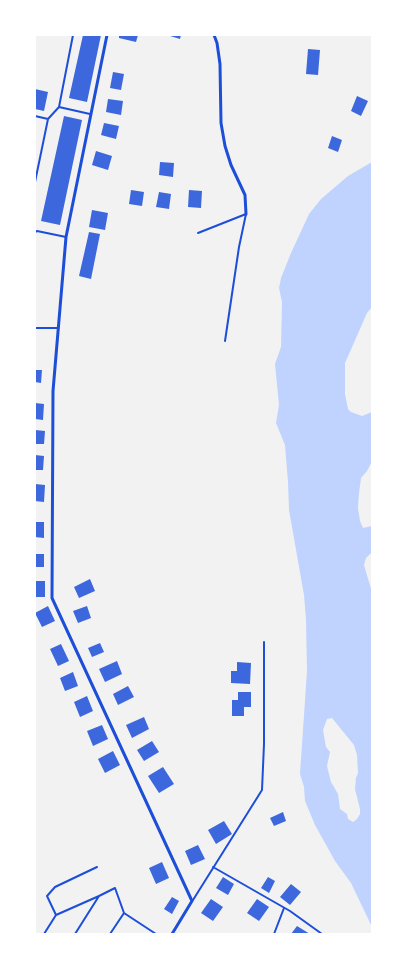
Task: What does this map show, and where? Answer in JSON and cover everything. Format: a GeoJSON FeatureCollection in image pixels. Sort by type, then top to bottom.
{"type":"FeatureCollection","features":[{"type":"Feature","properties":{"kind":"street"},"geometry":{"type":"LineString","coordinates":[[107,35],[66,236],[53,392],[52,598],[192,901],[172,934]]}},
{"type":"Feature","properties":{"kind":"street"},"geometry":{"type":"LineString","coordinates":[[214,35],[220,64],[221,123],[225,146],[244,195],[246,214]]}},
{"type":"Feature","properties":{"kind":"lane"},"geometry":{"type":"LineString","coordinates":[[35,182],[48,119],[59,107],[74,35]]}},
{"type":"Feature","properties":{"kind":"lane"},"geometry":{"type":"LineString","coordinates":[[59,107],[90,114]]}},
{"type":"Feature","properties":{"kind":"lane"},"geometry":{"type":"LineString","coordinates":[[35,116],[48,119]]}},
{"type":"Feature","properties":{"kind":"lane"},"geometry":{"type":"LineString","coordinates":[[198,233],[246,214]]}},
{"type":"Feature","properties":{"kind":"lane"},"geometry":{"type":"LineString","coordinates":[[225,341],[239,247],[246,214]]}},
{"type":"Feature","properties":{"kind":"lane"},"geometry":{"type":"LineString","coordinates":[[36,231],[66,236]]}},
{"type":"Feature","properties":{"kind":"lane"},"geometry":{"type":"LineString","coordinates":[[35,328],[58,328]]}},
{"type":"Feature","properties":{"kind":"lane"},"geometry":{"type":"LineString","coordinates":[[192,901],[262,790],[264,642]]}},
{"type":"Feature","properties":{"kind":"lane"},"geometry":{"type":"LineString","coordinates":[[56,915],[47,896],[56,887],[97,867]]}},
{"type":"Feature","properties":{"kind":"lane"},"geometry":{"type":"LineString","coordinates":[[213,868],[284,908],[322,934]]}},
{"type":"Feature","properties":{"kind":"lane"},"geometry":{"type":"LineString","coordinates":[[44,934],[56,915],[115,888],[124,914],[156,934]]}},
{"type":"Feature","properties":{"kind":"lane"},"geometry":{"type":"LineString","coordinates":[[75,934],[98,896]]}},
{"type":"Feature","properties":{"kind":"lane"},"geometry":{"type":"LineString","coordinates":[[274,934],[284,908]]}},
{"type":"Feature","properties":{"kind":"lane"},"geometry":{"type":"LineString","coordinates":[[110,934],[124,914]]}},
{"type":"Feature","properties":{"kind":"water"},"geometry":{"type":"Polygon","coordinates":[[[372,162],[372,307],[367,313],[345,363],[345,394],[348,409],[351,412],[362,416],[372,412],[372,461],[361,478],[358,508],[363,528],[372,526],[372,552],[366,558],[364,565],[372,592],[372,927],[351,883],[335,861],[315,825],[305,801],[304,787],[300,774],[307,671],[306,619],[304,595],[289,510],[285,445],[276,423],[279,405],[275,364],[281,347],[282,302],[279,288],[281,278],[309,214],[321,199],[348,176],[372,162]],[[332,718],[327,719],[323,730],[326,747],[330,752],[327,766],[331,782],[338,794],[340,809],[353,822],[360,814],[355,789],[358,773],[357,755],[354,745],[332,718]]]}},
{"type":"Feature","properties":{"kind":"building"},"geometry":{"type":"Polygon","coordinates":[[[83,35],[101,35],[87,102],[69,98],[83,35]]]}},
{"type":"Feature","properties":{"kind":"building"},"geometry":{"type":"Polygon","coordinates":[[[119,35],[138,35],[136,42],[119,38],[119,35]]]}},
{"type":"Feature","properties":{"kind":"building"},"geometry":{"type":"Polygon","coordinates":[[[167,35],[181,35],[180,39],[167,35]]]}},
{"type":"Feature","properties":{"kind":"building"},"geometry":{"type":"Polygon","coordinates":[[[308,49],[320,50],[318,75],[306,74],[308,49]]]}},
{"type":"Feature","properties":{"kind":"building"},"geometry":{"type":"Polygon","coordinates":[[[113,72],[124,74],[121,90],[110,88],[113,72]]]}},
{"type":"Feature","properties":{"kind":"building"},"geometry":{"type":"Polygon","coordinates":[[[35,89],[48,92],[44,111],[35,109],[35,89]]]}},
{"type":"Feature","properties":{"kind":"building"},"geometry":{"type":"Polygon","coordinates":[[[357,96],[368,101],[361,116],[351,111],[357,96]]]}},
{"type":"Feature","properties":{"kind":"building"},"geometry":{"type":"Polygon","coordinates":[[[108,99],[123,101],[121,115],[106,112],[108,99]]]}},
{"type":"Feature","properties":{"kind":"building"},"geometry":{"type":"Polygon","coordinates":[[[64,116],[82,120],[60,225],[41,221],[64,116]]]}},
{"type":"Feature","properties":{"kind":"building"},"geometry":{"type":"Polygon","coordinates":[[[104,123],[119,126],[116,139],[101,135],[104,123]]]}},
{"type":"Feature","properties":{"kind":"building"},"geometry":{"type":"Polygon","coordinates":[[[332,136],[342,140],[338,152],[328,148],[332,136]]]}},
{"type":"Feature","properties":{"kind":"building"},"geometry":{"type":"Polygon","coordinates":[[[96,151],[112,156],[108,170],[92,165],[96,151]]]}},
{"type":"Feature","properties":{"kind":"building"},"geometry":{"type":"Polygon","coordinates":[[[160,162],[174,163],[173,177],[159,175],[160,162]]]}},
{"type":"Feature","properties":{"kind":"building"},"geometry":{"type":"Polygon","coordinates":[[[131,190],[144,192],[142,206],[129,204],[131,190]]]}},
{"type":"Feature","properties":{"kind":"building"},"geometry":{"type":"Polygon","coordinates":[[[189,190],[202,191],[201,208],[188,207],[189,190]]]}},
{"type":"Feature","properties":{"kind":"building"},"geometry":{"type":"Polygon","coordinates":[[[159,192],[171,194],[169,209],[156,207],[159,192]]]}},
{"type":"Feature","properties":{"kind":"building"},"geometry":{"type":"Polygon","coordinates":[[[92,210],[108,213],[105,230],[89,227],[92,210]]]}},
{"type":"Feature","properties":{"kind":"building"},"geometry":{"type":"Polygon","coordinates":[[[89,232],[100,234],[91,279],[79,276],[89,232]]]}},
{"type":"Feature","properties":{"kind":"building"},"geometry":{"type":"Polygon","coordinates":[[[35,370],[42,370],[41,383],[35,382],[35,370]]]}},
{"type":"Feature","properties":{"kind":"building"},"geometry":{"type":"Polygon","coordinates":[[[35,403],[44,404],[43,420],[35,419],[35,403]]]}},
{"type":"Feature","properties":{"kind":"building"},"geometry":{"type":"Polygon","coordinates":[[[35,430],[45,431],[44,444],[35,444],[35,430]]]}},
{"type":"Feature","properties":{"kind":"building"},"geometry":{"type":"Polygon","coordinates":[[[35,455],[44,456],[43,470],[35,470],[35,455]]]}},
{"type":"Feature","properties":{"kind":"building"},"geometry":{"type":"Polygon","coordinates":[[[35,484],[45,485],[44,502],[35,501],[35,484]]]}},
{"type":"Feature","properties":{"kind":"building"},"geometry":{"type":"Polygon","coordinates":[[[35,522],[44,522],[44,538],[35,537],[35,522]]]}},
{"type":"Feature","properties":{"kind":"building"},"geometry":{"type":"Polygon","coordinates":[[[35,554],[44,554],[44,567],[35,567],[35,554]]]}},
{"type":"Feature","properties":{"kind":"building"},"geometry":{"type":"Polygon","coordinates":[[[90,579],[95,591],[79,598],[74,587],[90,579]]]}},
{"type":"Feature","properties":{"kind":"building"},"geometry":{"type":"Polygon","coordinates":[[[35,581],[45,581],[45,597],[35,597],[35,581]]]}},
{"type":"Feature","properties":{"kind":"building"},"geometry":{"type":"Polygon","coordinates":[[[48,606],[55,621],[42,627],[35,613],[48,606]]]}},
{"type":"Feature","properties":{"kind":"building"},"geometry":{"type":"Polygon","coordinates":[[[87,606],[91,618],[78,623],[73,611],[87,606]]]}},
{"type":"Feature","properties":{"kind":"building"},"geometry":{"type":"Polygon","coordinates":[[[100,643],[104,652],[92,657],[88,648],[100,643]]]}},
{"type":"Feature","properties":{"kind":"building"},"geometry":{"type":"Polygon","coordinates":[[[61,644],[69,661],[58,666],[50,649],[61,644]]]}},
{"type":"Feature","properties":{"kind":"building"},"geometry":{"type":"Polygon","coordinates":[[[117,661],[122,674],[105,682],[99,669],[117,661]]]}},
{"type":"Feature","properties":{"kind":"building"},"geometry":{"type":"Polygon","coordinates":[[[237,662],[251,663],[250,684],[231,683],[231,671],[237,671],[237,662]]]}},
{"type":"Feature","properties":{"kind":"building"},"geometry":{"type":"Polygon","coordinates":[[[73,672],[78,686],[65,691],[60,678],[73,672]]]}},
{"type":"Feature","properties":{"kind":"building"},"geometry":{"type":"Polygon","coordinates":[[[128,686],[134,697],[118,705],[113,694],[128,686]]]}},
{"type":"Feature","properties":{"kind":"building"},"geometry":{"type":"Polygon","coordinates":[[[238,692],[251,692],[251,707],[244,707],[244,716],[232,716],[232,700],[238,700],[238,692]]]}},
{"type":"Feature","properties":{"kind":"building"},"geometry":{"type":"Polygon","coordinates":[[[87,696],[93,711],[80,717],[74,702],[87,696]]]}},
{"type":"Feature","properties":{"kind":"building"},"geometry":{"type":"Polygon","coordinates":[[[144,717],[149,729],[132,738],[126,725],[144,717]]]}},
{"type":"Feature","properties":{"kind":"building"},"geometry":{"type":"Polygon","coordinates":[[[102,725],[108,739],[93,746],[87,731],[102,725]]]}},
{"type":"Feature","properties":{"kind":"building"},"geometry":{"type":"Polygon","coordinates":[[[152,741],[159,752],[144,761],[137,750],[152,741]]]}},
{"type":"Feature","properties":{"kind":"building"},"geometry":{"type":"Polygon","coordinates":[[[113,751],[120,765],[105,773],[98,759],[113,751]]]}},
{"type":"Feature","properties":{"kind":"building"},"geometry":{"type":"Polygon","coordinates":[[[163,767],[174,784],[159,793],[148,776],[163,767]]]}},
{"type":"Feature","properties":{"kind":"building"},"geometry":{"type":"Polygon","coordinates":[[[283,812],[286,821],[274,826],[270,818],[283,812]]]}},
{"type":"Feature","properties":{"kind":"building"},"geometry":{"type":"Polygon","coordinates":[[[224,821],[232,834],[216,844],[208,830],[224,821]]]}},
{"type":"Feature","properties":{"kind":"building"},"geometry":{"type":"Polygon","coordinates":[[[198,845],[205,859],[191,865],[185,851],[198,845]]]}},
{"type":"Feature","properties":{"kind":"building"},"geometry":{"type":"Polygon","coordinates":[[[162,862],[169,878],[156,884],[149,868],[162,862]]]}},
{"type":"Feature","properties":{"kind":"building"},"geometry":{"type":"Polygon","coordinates":[[[223,877],[234,884],[228,895],[216,888],[223,877]]]}},
{"type":"Feature","properties":{"kind":"building"},"geometry":{"type":"Polygon","coordinates":[[[268,877],[275,881],[269,893],[261,888],[268,877]]]}},
{"type":"Feature","properties":{"kind":"building"},"geometry":{"type":"Polygon","coordinates":[[[291,884],[301,892],[290,905],[280,897],[291,884]]]}},
{"type":"Feature","properties":{"kind":"building"},"geometry":{"type":"Polygon","coordinates":[[[172,897],[179,901],[172,914],[164,909],[172,897]]]}},
{"type":"Feature","properties":{"kind":"building"},"geometry":{"type":"Polygon","coordinates":[[[211,899],[223,907],[213,921],[201,913],[211,899]]]}},
{"type":"Feature","properties":{"kind":"building"},"geometry":{"type":"Polygon","coordinates":[[[257,899],[269,907],[259,921],[247,913],[257,899]]]}},
{"type":"Feature","properties":{"kind":"building"},"geometry":{"type":"Polygon","coordinates":[[[297,926],[310,934],[291,934],[297,926]]]}}]}
